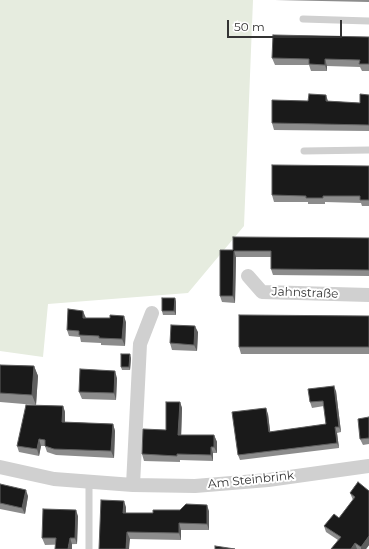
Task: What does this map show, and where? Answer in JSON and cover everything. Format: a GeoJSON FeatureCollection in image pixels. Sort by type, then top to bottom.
{"type":"FeatureCollection","features":[{"type":"Feature","properties":{"kind":"street","name":"Jahnstraße"},"geometry":{"type":"LineString","coordinates":[[248,276],[262,292],[369,295]]}},
{"type":"Feature","properties":{"kind":"street"},"geometry":{"type":"LineString","coordinates":[[133,485],[140,344],[152,313]]}},
{"type":"Feature","properties":{"kind":"street","name":"Am Steinbrink"},"geometry":{"type":"LineString","coordinates":[[0,467],[54,480],[133,485],[202,485],[268,480],[369,466]]}},
{"type":"Feature","properties":{"kind":"lane"},"geometry":{"type":"LineString","coordinates":[[303,19],[369,21]]}},
{"type":"Feature","properties":{"kind":"lane"},"geometry":{"type":"LineString","coordinates":[[304,151],[369,150]]}},
{"type":"Feature","properties":{"kind":"lane"},"geometry":{"type":"LineString","coordinates":[[89,483],[89,549]]}},
{"type":"Feature","properties":{"kind":"shaded area"},"geometry":{"type":"Polygon","coordinates":[[[0,0],[253,0],[244,226],[188,293],[48,304],[43,357],[0,351],[0,0]]]}},
{"type":"Feature","properties":{"kind":"building"},"geometry":{"type":"Polygon","coordinates":[[[273,35],[369,37],[369,64],[359,64],[360,60],[325,59],[325,65],[309,64],[309,59],[272,58],[273,35]]]}},
{"type":"Feature","properties":{"kind":"building"},"geometry":{"type":"Polygon","coordinates":[[[309,94],[326,95],[326,101],[360,103],[360,94],[369,95],[369,125],[272,123],[272,100],[308,101],[309,94]]]}},
{"type":"Feature","properties":{"kind":"building"},"geometry":{"type":"Polygon","coordinates":[[[272,165],[369,166],[369,200],[360,200],[360,196],[323,196],[323,198],[306,198],[306,196],[272,195],[272,165]]]}},
{"type":"Feature","properties":{"kind":"building"},"geometry":{"type":"Polygon","coordinates":[[[233,237],[369,238],[369,270],[271,269],[271,251],[234,251],[233,296],[220,296],[220,250],[233,250],[233,237]]]}},
{"type":"Feature","properties":{"kind":"building"},"geometry":{"type":"Polygon","coordinates":[[[162,298],[175,298],[174,311],[162,311],[162,298]]]}},
{"type":"Feature","properties":{"kind":"building"},"geometry":{"type":"Polygon","coordinates":[[[68,309],[83,311],[83,318],[110,318],[110,315],[124,316],[122,339],[79,335],[79,331],[67,330],[68,309]]]}},
{"type":"Feature","properties":{"kind":"building"},"geometry":{"type":"Polygon","coordinates":[[[239,315],[369,316],[369,347],[239,347],[239,315]]]}},
{"type":"Feature","properties":{"kind":"building"},"geometry":{"type":"Polygon","coordinates":[[[171,325],[195,326],[194,345],[170,343],[171,325]]]}},
{"type":"Feature","properties":{"kind":"building"},"geometry":{"type":"Polygon","coordinates":[[[121,354],[130,354],[129,367],[121,367],[121,354]]]}},
{"type":"Feature","properties":{"kind":"building"},"geometry":{"type":"Polygon","coordinates":[[[0,365],[34,366],[32,395],[0,393],[0,365]]]}},
{"type":"Feature","properties":{"kind":"building"},"geometry":{"type":"Polygon","coordinates":[[[80,369],[115,371],[114,393],[79,392],[80,369]]]}},
{"type":"Feature","properties":{"kind":"building"},"geometry":{"type":"Polygon","coordinates":[[[334,386],[339,427],[335,427],[337,443],[238,455],[232,412],[266,408],[269,432],[326,424],[323,401],[310,402],[308,389],[334,386]]]}},
{"type":"Feature","properties":{"kind":"building"},"geometry":{"type":"Polygon","coordinates":[[[166,402],[180,402],[178,435],[214,435],[214,447],[211,447],[211,455],[177,454],[177,456],[142,454],[143,429],[166,430],[166,402]]]}},
{"type":"Feature","properties":{"kind":"building"},"geometry":{"type":"Polygon","coordinates":[[[26,405],[63,406],[62,422],[113,424],[111,451],[54,449],[45,446],[45,440],[39,439],[37,449],[17,446],[26,405]]]}},
{"type":"Feature","properties":{"kind":"building"},"geometry":{"type":"Polygon","coordinates":[[[369,417],[369,438],[360,439],[358,419],[369,417]]]}},
{"type":"Feature","properties":{"kind":"building"},"geometry":{"type":"Polygon","coordinates":[[[358,482],[369,491],[369,536],[361,547],[355,543],[351,549],[331,549],[341,537],[324,526],[334,514],[339,518],[355,497],[350,493],[358,482]]]}},
{"type":"Feature","properties":{"kind":"building"},"geometry":{"type":"Polygon","coordinates":[[[0,484],[26,490],[22,508],[0,503],[0,484]]]}},
{"type":"Feature","properties":{"kind":"building"},"geometry":{"type":"Polygon","coordinates":[[[101,500],[124,501],[123,513],[153,513],[153,510],[180,510],[186,504],[207,505],[207,524],[179,523],[179,533],[127,532],[126,549],[99,549],[101,500]]]}},
{"type":"Feature","properties":{"kind":"building"},"geometry":{"type":"Polygon","coordinates":[[[43,509],[76,510],[75,538],[70,538],[68,549],[55,549],[56,538],[42,538],[43,509]]]}},
{"type":"Feature","properties":{"kind":"building"},"geometry":{"type":"Polygon","coordinates":[[[215,546],[235,549],[215,549],[215,546]]]}}]}
